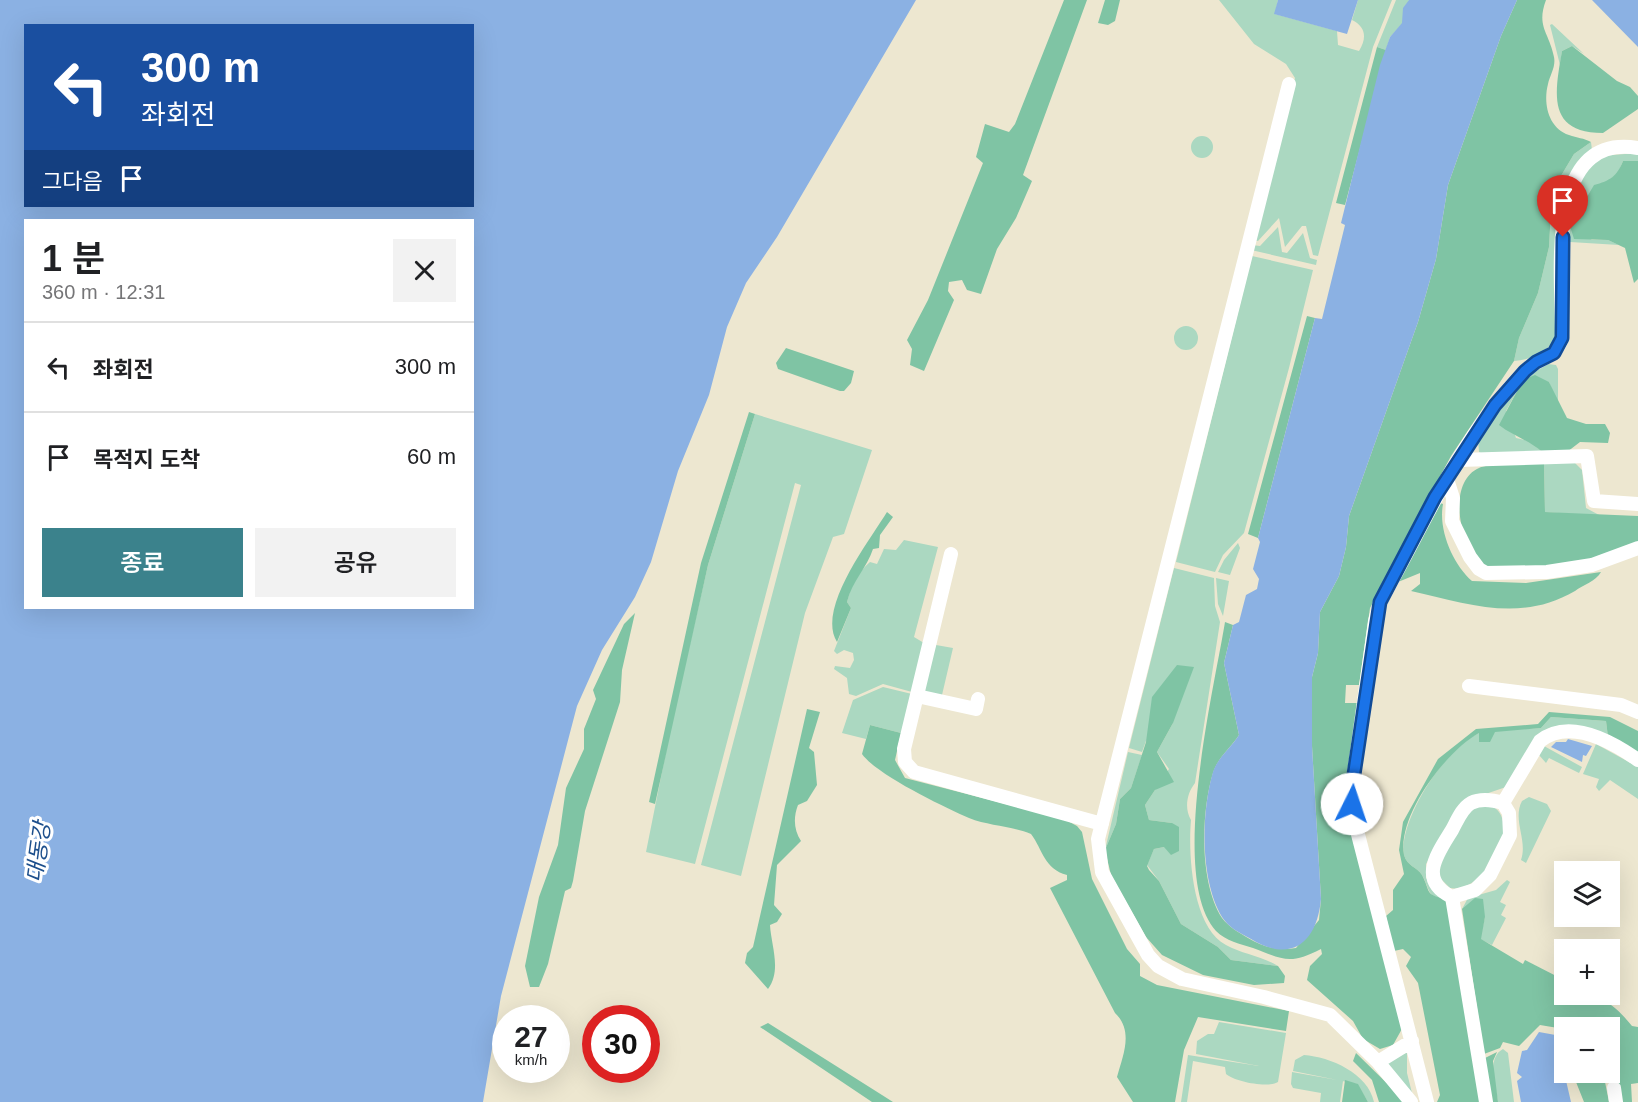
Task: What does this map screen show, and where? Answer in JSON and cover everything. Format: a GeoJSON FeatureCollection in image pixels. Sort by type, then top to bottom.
{"type":"FeatureCollection","features":[{"type":"Feature","properties":{"kind":"street"},"geometry":{"type":"LineString","coordinates":[[1289,84],[1098,847],[1102,872],[1148,955],[1158,966],[1174,977],[1297,1005],[1330,1015],[1378,1062],[1411,1102]]}},
{"type":"Feature","properties":{"kind":"street"},"geometry":{"type":"LineString","coordinates":[[1427,1102],[1355,822],[1352,791],[1380,602],[1447,479],[1495,405],[1536,362],[1554,353],[1560,347],[1563,217],[1573,182],[1600,150],[1619,146],[1638,148]]}},
{"type":"Feature","properties":{"kind":"street"},"geometry":{"type":"LineString","coordinates":[[1459,460],[1587,456],[1594,501],[1638,504]]}},
{"type":"Feature","properties":{"kind":"street"},"geometry":{"type":"LineString","coordinates":[[1447,479],[1453,498],[1452,521],[1470,557],[1479,569],[1486,573],[1546,572],[1592,565],[1638,548]]}},
{"type":"Feature","properties":{"kind":"street"},"geometry":{"type":"LineString","coordinates":[[951,554],[903,753],[910,770],[1102,824]]}},
{"type":"Feature","properties":{"kind":"street"},"geometry":{"type":"LineString","coordinates":[[1469,686],[1622,705],[1638,712]]}},
{"type":"Feature","properties":{"kind":"street"},"geometry":{"type":"LineString","coordinates":[[917,696],[976,709],[978,699]]}},
{"type":"Feature","properties":{"kind":"street"},"geometry":{"type":"LineString","coordinates":[[1503,803],[1540,741],[1547,735],[1572,729],[1638,760]]}},
{"type":"Feature","properties":{"kind":"street"},"geometry":{"type":"LineString","coordinates":[[1486,1102],[1452,897],[1436,883],[1433,875],[1435,859],[1464,808],[1477,801],[1503,803]]}},
{"type":"Feature","properties":{"kind":"street"},"geometry":{"type":"LineString","coordinates":[[1452,897],[1475,890],[1490,875],[1510,835],[1509,813],[1503,803]]}},
{"type":"Feature","properties":{"kind":"street"},"geometry":{"type":"LineString","coordinates":[[1378,1062],[1412,1041]]}},
{"type":"Feature","properties":{"kind":"street"},"geometry":{"type":"LineString","coordinates":[[1614,1088],[1616,1102]]}},
{"type":"Feature","properties":{"kind":"green space"},"geometry":{"type":"Polygon","coordinates":[[[1064,0],[1087,0],[1023,175],[1032,181],[1016,218],[997,249],[981,294],[967,290],[962,280],[949,282],[948,291],[954,300],[924,371],[910,365],[912,349],[907,340],[928,300],[983,163],[976,157],[985,124],[1009,132],[1015,124],[1064,0]]]}},
{"type":"Feature","properties":{"kind":"green space"},"geometry":{"type":"Polygon","coordinates":[[[1105,0],[1120,0],[1115,21],[1108,25],[1098,23],[1105,0]]]}},
{"type":"Feature","properties":{"kind":"green space"},"geometry":{"type":"Polygon","coordinates":[[[1219,0],[1278,0],[1275,14],[1337,31],[1338,45],[1359,51],[1364,33],[1360,26],[1352,20],[1358,0],[1392,0],[1373,47],[1318,256],[1313,255],[1306,226],[1302,226],[1285,247],[1279,218],[1258,241],[1253,240],[1295,78],[1286,64],[1254,44],[1219,0]]]}},
{"type":"Feature","properties":{"kind":"green space"},"geometry":{"type":"Polygon","coordinates":[[[1396,0],[1409,0],[1403,23],[1390,37],[1386,50],[1377,47],[1396,0]]]}},
{"type":"Feature","properties":{"kind":"green space"},"geometry":{"type":"Polygon","coordinates":[[[1517,0],[1546,0],[1542,17],[1554,61],[1546,99],[1549,114],[1556,127],[1562,132],[1591,142],[1574,154],[1552,191],[1549,247],[1538,293],[1519,338],[1514,361],[1451,456],[1370,608],[1359,685],[1346,685],[1345,703],[1358,703],[1346,813],[1403,1027],[1393,1045],[1380,1049],[1363,1039],[1353,1021],[1307,980],[1310,966],[1322,954],[1321,949],[1294,959],[1280,958],[1233,942],[1216,931],[1202,905],[1196,870],[1195,828],[1198,782],[1225,622],[1233,625],[1224,663],[1239,735],[1218,762],[1209,789],[1204,847],[1209,886],[1222,918],[1234,929],[1265,946],[1277,949],[1296,948],[1319,920],[1321,899],[1312,746],[1312,677],[1318,653],[1320,612],[1339,576],[1346,547],[1349,516],[1418,322],[1436,259],[1448,185],[1501,36],[1517,0]]]}},
{"type":"Feature","properties":{"kind":"green space"},"geometry":{"type":"Polygon","coordinates":[[[1552,24],[1584,54],[1572,46],[1562,51],[1560,65],[1550,25],[1552,24]]]}},
{"type":"Feature","properties":{"kind":"green space"},"geometry":{"type":"Polygon","coordinates":[[[1572,46],[1617,81],[1630,87],[1638,96],[1638,109],[1603,133],[1585,131],[1572,126],[1563,118],[1558,107],[1557,81],[1562,51],[1572,46]]]}},
{"type":"Feature","properties":{"kind":"green space"},"geometry":{"type":"Polygon","coordinates":[[[1377,47],[1386,50],[1345,205],[1336,203],[1377,47]]]}},
{"type":"Feature","properties":{"kind":"green space"},"geometry":{"type":"Polygon","coordinates":[[[1202,136],[1210,139],[1213,147],[1210,155],[1202,158],[1194,155],[1191,147],[1194,139],[1202,136]]]}},
{"type":"Feature","properties":{"kind":"green space"},"geometry":{"type":"Polygon","coordinates":[[[1591,142],[1592,150],[1576,166],[1558,340],[1538,355],[1514,361],[1519,338],[1538,293],[1549,247],[1552,191],[1574,154],[1591,142]]]}},
{"type":"Feature","properties":{"kind":"green space"},"geometry":{"type":"Polygon","coordinates":[[[1638,153],[1638,161],[1623,161],[1618,173],[1584,201],[1570,226],[1592,240],[1608,240],[1619,245],[1570,242],[1569,215],[1578,182],[1599,156],[1638,153]]]}},
{"type":"Feature","properties":{"kind":"green space"},"geometry":{"type":"Polygon","coordinates":[[[1623,161],[1638,161],[1638,279],[1634,283],[1625,248],[1608,240],[1574,239],[1570,226],[1594,185],[1612,177],[1623,161]]]}},
{"type":"Feature","properties":{"kind":"green space"},"geometry":{"type":"Polygon","coordinates":[[[1278,227],[1282,252],[1287,253],[1303,233],[1310,258],[1317,260],[1316,265],[1251,250],[1252,245],[1260,246],[1278,227]]]}},
{"type":"Feature","properties":{"kind":"green space"},"geometry":{"type":"Polygon","coordinates":[[[1252,256],[1313,270],[1244,533],[1223,555],[1215,572],[1176,562],[1252,256]]]}},
{"type":"Feature","properties":{"kind":"green space"},"geometry":{"type":"Polygon","coordinates":[[[1307,316],[1315,318],[1258,538],[1248,534],[1307,316]]]}},
{"type":"Feature","properties":{"kind":"green space"},"geometry":{"type":"Polygon","coordinates":[[[1181,326],[1191,326],[1198,333],[1198,343],[1191,350],[1181,350],[1174,343],[1174,333],[1181,326]]]}},
{"type":"Feature","properties":{"kind":"green space"},"geometry":{"type":"Polygon","coordinates":[[[786,348],[854,371],[851,383],[844,391],[840,391],[778,369],[776,363],[786,348]]]}},
{"type":"Feature","properties":{"kind":"green space"},"geometry":{"type":"Polygon","coordinates":[[[1548,364],[1556,365],[1558,369],[1558,405],[1549,382],[1523,380],[1506,411],[1516,438],[1530,441],[1542,452],[1483,454],[1479,452],[1478,439],[1522,377],[1548,364]]]}},
{"type":"Feature","properties":{"kind":"green space"},"geometry":{"type":"Polygon","coordinates":[[[1535,375],[1549,382],[1567,418],[1586,424],[1605,424],[1610,433],[1608,443],[1580,442],[1567,452],[1542,452],[1499,425],[1523,380],[1535,375]]]}},
{"type":"Feature","properties":{"kind":"green space"},"geometry":{"type":"Polygon","coordinates":[[[749,412],[755,414],[708,565],[655,804],[649,802],[701,563],[749,412]]]}},
{"type":"Feature","properties":{"kind":"green space"},"geometry":{"type":"Polygon","coordinates":[[[755,414],[872,450],[844,534],[833,537],[805,613],[741,876],[701,865],[801,485],[795,483],[695,864],[646,852],[672,722],[708,565],[755,414]]]}},
{"type":"Feature","properties":{"kind":"green space"},"geometry":{"type":"Polygon","coordinates":[[[1574,462],[1582,470],[1586,508],[1601,516],[1545,512],[1544,463],[1574,462]]]}},
{"type":"Feature","properties":{"kind":"green space"},"geometry":{"type":"Polygon","coordinates":[[[1544,463],[1545,512],[1638,516],[1638,543],[1588,561],[1547,566],[1487,568],[1470,548],[1460,518],[1459,502],[1468,476],[1484,466],[1544,463]]]}},
{"type":"Feature","properties":{"kind":"green space"},"geometry":{"type":"Polygon","coordinates":[[[1440,503],[1443,504],[1443,525],[1448,546],[1465,574],[1472,581],[1526,583],[1601,572],[1589,583],[1555,601],[1514,608],[1474,605],[1411,591],[1420,584],[1420,573],[1398,582],[1440,503]]]}},
{"type":"Feature","properties":{"kind":"green space"},"geometry":{"type":"Polygon","coordinates":[[[887,512],[893,517],[880,535],[879,548],[873,549],[852,588],[847,602],[851,608],[837,642],[832,628],[839,594],[858,557],[887,512]]]}},
{"type":"Feature","properties":{"kind":"green space"},"geometry":{"type":"Polygon","coordinates":[[[904,540],[938,547],[914,637],[924,643],[912,692],[883,684],[856,696],[849,694],[847,678],[834,669],[835,666],[850,668],[854,660],[853,653],[844,650],[837,654],[834,651],[851,608],[847,602],[850,591],[865,566],[870,562],[877,564],[884,549],[896,550],[904,540]]]}},
{"type":"Feature","properties":{"kind":"green space"},"geometry":{"type":"Polygon","coordinates":[[[1238,543],[1240,548],[1230,575],[1218,572],[1224,560],[1238,543]]]}},
{"type":"Feature","properties":{"kind":"green space"},"geometry":{"type":"Polygon","coordinates":[[[1174,568],[1214,578],[1215,606],[1220,622],[1195,783],[1187,801],[1191,820],[1192,870],[1199,907],[1215,936],[1226,945],[1278,966],[1231,960],[1218,947],[1181,924],[1159,881],[1147,865],[1154,849],[1164,847],[1172,823],[1149,820],[1145,805],[1169,769],[1157,752],[1173,723],[1146,741],[1142,752],[1129,748],[1174,568]]]}},
{"type":"Feature","properties":{"kind":"green space"},"geometry":{"type":"Polygon","coordinates":[[[1216,578],[1229,581],[1223,616],[1218,604],[1216,578]]]}},
{"type":"Feature","properties":{"kind":"green space"},"geometry":{"type":"Polygon","coordinates":[[[635,613],[622,670],[620,702],[585,811],[573,881],[571,888],[565,891],[548,964],[539,987],[530,987],[525,966],[539,897],[558,845],[566,788],[584,749],[584,729],[596,699],[593,690],[624,624],[635,613]]]}},
{"type":"Feature","properties":{"kind":"green space"},"geometry":{"type":"Polygon","coordinates":[[[936,645],[953,648],[942,695],[927,696],[923,686],[936,645]]]}},
{"type":"Feature","properties":{"kind":"green space"},"geometry":{"type":"Polygon","coordinates":[[[1177,665],[1194,667],[1173,723],[1157,752],[1174,782],[1155,790],[1145,805],[1149,820],[1172,823],[1179,827],[1179,851],[1171,855],[1164,847],[1154,849],[1147,866],[1159,881],[1181,924],[1218,947],[1231,960],[1278,966],[1285,976],[1284,983],[1254,985],[1203,975],[1162,955],[1146,937],[1111,875],[1105,850],[1116,824],[1120,799],[1131,788],[1146,742],[1152,697],[1177,665]]]}},
{"type":"Feature","properties":{"kind":"green space"},"geometry":{"type":"Polygon","coordinates":[[[883,687],[912,694],[901,733],[870,725],[866,739],[842,733],[853,700],[883,687]]]}},
{"type":"Feature","properties":{"kind":"green space"},"geometry":{"type":"Polygon","coordinates":[[[807,709],[820,712],[809,748],[814,752],[817,785],[807,801],[798,805],[796,810],[796,828],[801,841],[777,865],[774,905],[782,914],[777,922],[770,925],[775,966],[768,989],[745,963],[747,953],[753,947],[807,709]]]}},
{"type":"Feature","properties":{"kind":"green space"},"geometry":{"type":"Polygon","coordinates":[[[1549,712],[1610,717],[1638,731],[1638,753],[1608,737],[1606,721],[1551,717],[1541,728],[1495,732],[1490,742],[1479,742],[1479,733],[1452,754],[1439,769],[1426,786],[1408,822],[1404,839],[1405,859],[1422,875],[1429,892],[1445,899],[1447,905],[1482,1102],[1437,1102],[1440,1095],[1418,983],[1406,966],[1411,957],[1403,949],[1394,951],[1386,916],[1393,910],[1393,890],[1404,874],[1399,850],[1403,822],[1438,759],[1476,729],[1538,724],[1549,712]]]}},
{"type":"Feature","properties":{"kind":"green space"},"geometry":{"type":"Polygon","coordinates":[[[1551,717],[1606,721],[1608,737],[1577,726],[1561,725],[1547,729],[1506,787],[1462,802],[1426,864],[1426,878],[1445,899],[1435,897],[1422,875],[1407,862],[1404,855],[1404,841],[1409,824],[1416,805],[1427,787],[1452,754],[1477,734],[1541,728],[1551,717]]]}},
{"type":"Feature","properties":{"kind":"green space"},"geometry":{"type":"Polygon","coordinates":[[[870,725],[901,733],[895,760],[905,778],[1064,819],[1077,826],[1082,832],[1092,879],[1127,949],[1140,964],[1140,976],[1157,985],[1289,1011],[1286,1031],[1198,1017],[1184,1050],[1175,1102],[1133,1102],[1117,1077],[1126,1035],[1121,1020],[1115,1013],[1050,888],[1067,880],[1067,875],[1049,864],[1031,834],[969,818],[912,790],[870,762],[862,754],[870,725]]]}},
{"type":"Feature","properties":{"kind":"green space"},"geometry":{"type":"Polygon","coordinates":[[[1596,744],[1638,767],[1638,799],[1610,780],[1599,791],[1596,787],[1599,779],[1583,774],[1596,744]]]}},
{"type":"Feature","properties":{"kind":"green space"},"geometry":{"type":"Polygon","coordinates":[[[1544,746],[1582,767],[1579,773],[1549,758],[1546,763],[1539,755],[1544,746]]]}},
{"type":"Feature","properties":{"kind":"green space"},"geometry":{"type":"Polygon","coordinates":[[[1128,752],[1142,755],[1131,788],[1120,799],[1116,824],[1105,850],[1128,752]]]}},
{"type":"Feature","properties":{"kind":"green space"},"geometry":{"type":"Polygon","coordinates":[[[1529,797],[1547,804],[1551,811],[1526,863],[1521,860],[1523,845],[1519,808],[1522,801],[1529,797]]]}},
{"type":"Feature","properties":{"kind":"green space"},"geometry":{"type":"Polygon","coordinates":[[[1492,806],[1501,815],[1504,827],[1502,842],[1496,856],[1487,870],[1475,881],[1463,887],[1450,888],[1438,876],[1451,838],[1475,807],[1492,806]]]}},
{"type":"Feature","properties":{"kind":"green space"},"geometry":{"type":"Polygon","coordinates":[[[1507,880],[1510,882],[1500,902],[1506,905],[1501,915],[1506,918],[1492,945],[1480,939],[1485,917],[1462,909],[1468,898],[1496,890],[1507,880]]]}},
{"type":"Feature","properties":{"kind":"green space"},"geometry":{"type":"Polygon","coordinates":[[[1475,898],[1483,899],[1485,917],[1481,939],[1523,964],[1525,960],[1554,975],[1554,1005],[1611,1005],[1632,1026],[1638,1027],[1638,1083],[1631,1084],[1632,1102],[1621,1102],[1618,1083],[1620,1083],[1620,1017],[1554,1017],[1554,1027],[1540,1025],[1519,1046],[1503,1042],[1500,1048],[1484,1054],[1462,909],[1475,898]]]}},
{"type":"Feature","properties":{"kind":"green space"},"geometry":{"type":"Polygon","coordinates":[[[1219,1022],[1286,1033],[1278,1082],[1260,1084],[1244,1082],[1226,1074],[1225,1067],[1193,1061],[1187,1102],[1181,1102],[1188,1055],[1259,1066],[1196,1054],[1197,1041],[1208,1034],[1214,1034],[1219,1022]]]}},
{"type":"Feature","properties":{"kind":"green space"},"geometry":{"type":"Polygon","coordinates":[[[768,1023],[893,1102],[872,1102],[760,1027],[768,1023]]]}},
{"type":"Feature","properties":{"kind":"green space"},"geometry":{"type":"Polygon","coordinates":[[[1503,1049],[1508,1053],[1514,1102],[1498,1102],[1493,1066],[1498,1053],[1503,1049]]]}},
{"type":"Feature","properties":{"kind":"green space"},"geometry":{"type":"Polygon","coordinates":[[[1497,1052],[1493,1061],[1498,1102],[1491,1102],[1485,1058],[1497,1052]]]}},
{"type":"Feature","properties":{"kind":"green space"},"geometry":{"type":"Polygon","coordinates":[[[1356,1053],[1406,1102],[1379,1102],[1372,1080],[1353,1061],[1356,1053]]]}},
{"type":"Feature","properties":{"kind":"green space"},"geometry":{"type":"Polygon","coordinates":[[[1407,1053],[1407,1073],[1413,1097],[1388,1067],[1388,1063],[1400,1054],[1407,1053]]]}},
{"type":"Feature","properties":{"kind":"green space"},"geometry":{"type":"Polygon","coordinates":[[[1304,1055],[1325,1059],[1346,1068],[1364,1083],[1374,1102],[1368,1102],[1357,1084],[1293,1071],[1295,1060],[1304,1055]]]}},
{"type":"Feature","properties":{"kind":"green space"},"geometry":{"type":"Polygon","coordinates":[[[1292,1072],[1343,1081],[1340,1102],[1320,1102],[1321,1093],[1293,1088],[1292,1072]]]}},
{"type":"Feature","properties":{"kind":"green space"},"geometry":{"type":"Polygon","coordinates":[[[1345,1080],[1358,1084],[1368,1102],[1342,1102],[1345,1080]]]}},
{"type":"Feature","properties":{"kind":"green space"},"geometry":{"type":"Polygon","coordinates":[[[1576,1083],[1605,1083],[1609,1102],[1584,1102],[1576,1083]]]}},
{"type":"Feature","properties":{"kind":"water","name":"대동강"},"geometry":{"type":"Polygon","coordinates":[[[0,0],[916,0],[777,237],[746,283],[727,327],[709,395],[678,471],[651,562],[635,597],[602,650],[577,706],[499,1005],[492,1005],[492,1049],[483,1102],[0,1102],[0,0]]]}},
{"type":"Feature","properties":{"kind":"water"},"geometry":{"type":"Polygon","coordinates":[[[1278,0],[1358,0],[1347,34],[1274,14],[1278,0]]]}},
{"type":"Feature","properties":{"kind":"water"},"geometry":{"type":"Polygon","coordinates":[[[1409,0],[1517,0],[1501,36],[1448,185],[1436,259],[1418,322],[1349,516],[1346,547],[1339,576],[1320,612],[1318,653],[1312,677],[1312,746],[1321,899],[1319,914],[1308,937],[1300,945],[1290,949],[1279,949],[1251,939],[1228,924],[1215,902],[1206,866],[1206,807],[1213,772],[1221,757],[1239,735],[1224,663],[1233,625],[1239,622],[1246,595],[1257,589],[1259,579],[1253,569],[1260,542],[1258,538],[1315,318],[1322,319],[1345,225],[1341,223],[1380,65],[1390,37],[1402,23],[1403,8],[1409,0]]]}},
{"type":"Feature","properties":{"kind":"water"},"geometry":{"type":"Polygon","coordinates":[[[1592,0],[1638,0],[1638,47],[1592,0]]]}},
{"type":"Feature","properties":{"kind":"water"},"geometry":{"type":"Polygon","coordinates":[[[1568,739],[1592,746],[1586,756],[1583,755],[1582,762],[1551,747],[1556,742],[1566,742],[1568,739]]]}},
{"type":"Feature","properties":{"kind":"water"},"geometry":{"type":"Polygon","coordinates":[[[1539,1032],[1554,1035],[1554,1083],[1567,1083],[1571,1102],[1521,1102],[1517,1081],[1522,1077],[1517,1073],[1522,1051],[1527,1050],[1539,1032]]]}},
{"type":"Feature","properties":{"kind":"route"},"geometry":{"type":"LineString","coordinates":[[1352,804],[1353,781],[1375,621],[1380,602],[1435,497],[1495,405],[1525,371],[1560,347],[1563,237]]}}]}
